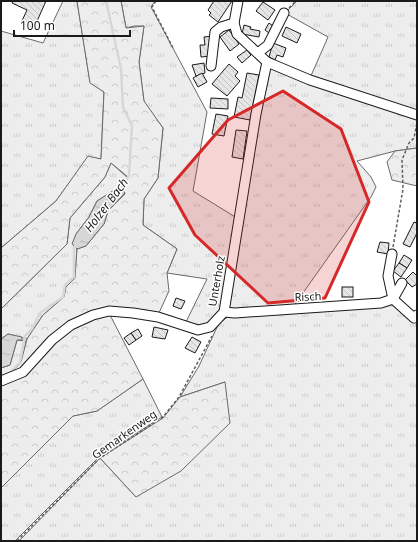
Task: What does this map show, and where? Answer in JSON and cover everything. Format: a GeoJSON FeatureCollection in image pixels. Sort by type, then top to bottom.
{"type":"FeatureCollection","features":[{"type":"Feature","properties":{"kind":"street"},"geometry":{"type":"LineString","coordinates":[[238,1],[234,23],[238,34],[267,62],[310,80],[417,115]]}},
{"type":"Feature","properties":{"kind":"street"},"geometry":{"type":"LineString","coordinates":[[258,53],[268,45],[284,13]]}},
{"type":"Feature","properties":{"kind":"street"},"geometry":{"type":"LineString","coordinates":[[211,66],[215,32],[221,27],[234,23]]}},
{"type":"Feature","properties":{"kind":"street","name":"Unterholz"},"geometry":{"type":"LineString","coordinates":[[1,381],[23,372],[52,340],[71,325],[93,315],[109,311],[133,313],[158,317],[198,330],[210,327],[224,312],[256,114],[267,62]]}},
{"type":"Feature","properties":{"kind":"street"},"geometry":{"type":"LineString","coordinates":[[392,254],[388,276],[393,299],[414,318],[417,315]]}},
{"type":"Feature","properties":{"kind":"street"},"geometry":{"type":"LineString","coordinates":[[393,299],[402,283]]}},
{"type":"Feature","properties":{"kind":"street","name":"Risch"},"geometry":{"type":"LineString","coordinates":[[224,312],[235,313],[354,306],[382,303],[393,299]]}},
{"type":"Feature","properties":{"kind":"path"},"geometry":{"type":"LineString","coordinates":[[156,1],[152,7],[173,48]]}},
{"type":"Feature","properties":{"kind":"path"},"geometry":{"type":"LineString","coordinates":[[392,254],[404,189],[402,160],[409,143],[414,138],[417,121]]}},
{"type":"Feature","properties":{"kind":"path","name":"Gemarkenweg"},"geometry":{"type":"LineString","coordinates":[[17,541],[100,458],[162,417],[179,397],[208,345]]}},
{"type":"Feature","properties":{"kind":"highlighted area"},"geometry":{"type":"Polygon","coordinates":[[[283,91],[341,129],[369,202],[325,298],[268,303],[195,235],[169,188],[228,120],[283,91]]]}},
{"type":"Feature","properties":{"kind":"green space"},"geometry":{"type":"Polygon","coordinates":[[[63,1],[77,1],[90,82],[104,92],[101,159],[88,157],[56,201],[1,248],[1,31],[43,43],[63,1]]]}},
{"type":"Feature","properties":{"kind":"green space"},"geometry":{"type":"Polygon","coordinates":[[[77,1],[121,1],[126,28],[144,26],[139,62],[144,101],[163,128],[158,178],[144,199],[143,225],[177,249],[167,273],[169,291],[158,315],[121,309],[70,325],[23,371],[8,377],[21,362],[27,339],[43,315],[64,297],[66,287],[75,278],[77,249],[86,246],[104,224],[108,211],[125,194],[122,189],[128,177],[111,163],[105,177],[70,218],[67,244],[1,309],[1,248],[56,201],[88,156],[101,159],[104,92],[90,83],[77,1]]]}},
{"type":"Feature","properties":{"kind":"green space"},"geometry":{"type":"Polygon","coordinates":[[[121,1],[155,1],[151,7],[207,112],[193,191],[237,218],[221,310],[215,319],[201,327],[185,324],[207,279],[167,273],[177,249],[143,225],[144,199],[158,178],[163,128],[144,102],[139,62],[144,26],[126,28],[121,1]]]}},
{"type":"Feature","properties":{"kind":"green space"},"geometry":{"type":"Polygon","coordinates":[[[297,1],[417,1],[417,114],[310,78],[328,37],[285,13],[297,1]]]}},
{"type":"Feature","properties":{"kind":"green space"},"geometry":{"type":"Polygon","coordinates":[[[268,63],[417,116],[417,148],[395,151],[357,161],[371,177],[376,187],[371,197],[293,307],[235,311],[229,309],[268,63]]]}},
{"type":"Feature","properties":{"kind":"green space"},"geometry":{"type":"Polygon","coordinates":[[[417,148],[417,186],[392,180],[387,162],[395,151],[417,148]]]}},
{"type":"Feature","properties":{"kind":"green space"},"geometry":{"type":"Polygon","coordinates":[[[111,163],[128,178],[122,189],[113,191],[97,201],[89,217],[76,234],[73,244],[77,249],[75,278],[66,287],[64,297],[43,315],[27,339],[8,334],[1,339],[1,309],[67,244],[70,218],[105,177],[111,163]]]}},
{"type":"Feature","properties":{"kind":"green space"},"geometry":{"type":"Polygon","coordinates":[[[392,303],[402,309],[417,324],[417,541],[19,541],[100,458],[136,497],[225,382],[180,397],[199,366],[219,323],[229,316],[392,303]]]}},
{"type":"Feature","properties":{"kind":"green space"},"geometry":{"type":"Polygon","coordinates":[[[109,313],[143,379],[97,411],[73,416],[1,488],[1,383],[24,374],[72,327],[109,313]]]}},
{"type":"Feature","properties":{"kind":"green space"},"geometry":{"type":"Polygon","coordinates":[[[17,340],[26,341],[22,359],[12,373],[1,380],[1,368],[10,365],[17,340]]]}},
{"type":"Feature","properties":{"kind":"green space"},"geometry":{"type":"Polygon","coordinates":[[[143,379],[162,417],[99,457],[15,541],[1,541],[1,488],[73,416],[97,411],[143,379]]]}},
{"type":"Feature","properties":{"kind":"green space"},"geometry":{"type":"Polygon","coordinates":[[[225,382],[230,423],[181,471],[136,497],[100,458],[163,418],[180,397],[225,382]]]}},
{"type":"Feature","properties":{"kind":"water"},"geometry":{"type":"Polygon","coordinates":[[[122,189],[125,193],[108,211],[104,224],[86,246],[77,249],[72,244],[76,234],[89,217],[97,201],[113,191],[122,189]]]}},
{"type":"Feature","properties":{"kind":"water"},"geometry":{"type":"Polygon","coordinates":[[[8,334],[22,337],[22,340],[17,340],[10,365],[1,368],[1,339],[8,334]]]}},
{"type":"Feature","properties":{"kind":"building"},"geometry":{"type":"Polygon","coordinates":[[[13,1],[46,1],[34,28],[21,23],[27,10],[12,3],[13,1]]]}},
{"type":"Feature","properties":{"kind":"building"},"geometry":{"type":"Polygon","coordinates":[[[214,1],[232,1],[218,22],[209,15],[211,13],[208,10],[214,1]]]}},
{"type":"Feature","properties":{"kind":"building"},"geometry":{"type":"Polygon","coordinates":[[[263,2],[275,10],[268,20],[256,11],[263,2]]]}},
{"type":"Feature","properties":{"kind":"building"},"geometry":{"type":"Polygon","coordinates":[[[269,23],[273,26],[269,33],[265,30],[269,23]]]}},
{"type":"Feature","properties":{"kind":"building"},"geometry":{"type":"Polygon","coordinates":[[[244,25],[251,27],[250,29],[260,31],[259,37],[242,34],[244,25]]]}},
{"type":"Feature","properties":{"kind":"building"},"geometry":{"type":"Polygon","coordinates":[[[286,27],[301,34],[297,43],[282,36],[286,27]]]}},
{"type":"Feature","properties":{"kind":"building"},"geometry":{"type":"Polygon","coordinates":[[[229,30],[239,44],[230,51],[220,37],[229,30]]]}},
{"type":"Feature","properties":{"kind":"building"},"geometry":{"type":"Polygon","coordinates":[[[212,36],[212,56],[201,57],[200,45],[205,45],[204,37],[212,36]]]}},
{"type":"Feature","properties":{"kind":"building"},"geometry":{"type":"Polygon","coordinates":[[[273,43],[286,48],[283,57],[277,55],[275,60],[269,57],[273,43]]]}},
{"type":"Feature","properties":{"kind":"building"},"geometry":{"type":"Polygon","coordinates":[[[247,50],[251,55],[242,63],[237,57],[247,50]]]}},
{"type":"Feature","properties":{"kind":"building"},"geometry":{"type":"Polygon","coordinates":[[[204,63],[205,73],[196,76],[192,65],[204,63]]]}},
{"type":"Feature","properties":{"kind":"building"},"geometry":{"type":"Polygon","coordinates":[[[229,64],[238,72],[235,76],[240,81],[227,96],[212,84],[229,64]]]}},
{"type":"Feature","properties":{"kind":"building"},"geometry":{"type":"Polygon","coordinates":[[[202,73],[207,82],[198,87],[193,78],[202,73]]]}},
{"type":"Feature","properties":{"kind":"building"},"geometry":{"type":"Polygon","coordinates":[[[247,73],[259,75],[250,120],[234,117],[238,97],[242,98],[247,73]]]}},
{"type":"Feature","properties":{"kind":"building"},"geometry":{"type":"Polygon","coordinates":[[[211,98],[228,99],[228,109],[210,108],[211,98]]]}},
{"type":"Feature","properties":{"kind":"building"},"geometry":{"type":"Polygon","coordinates":[[[216,114],[228,116],[224,136],[212,134],[216,114]]]}},
{"type":"Feature","properties":{"kind":"building"},"geometry":{"type":"Polygon","coordinates":[[[236,130],[247,131],[243,159],[232,157],[236,130]]]}},
{"type":"Feature","properties":{"kind":"building"},"geometry":{"type":"Polygon","coordinates":[[[414,222],[417,223],[417,233],[410,247],[403,244],[414,222]]]}},
{"type":"Feature","properties":{"kind":"building"},"geometry":{"type":"Polygon","coordinates":[[[380,242],[389,243],[388,254],[377,252],[380,242]]]}},
{"type":"Feature","properties":{"kind":"building"},"geometry":{"type":"Polygon","coordinates":[[[404,255],[412,260],[407,268],[399,263],[404,255]]]}},
{"type":"Feature","properties":{"kind":"building"},"geometry":{"type":"Polygon","coordinates":[[[399,263],[407,268],[401,277],[393,271],[399,263]]]}},
{"type":"Feature","properties":{"kind":"building"},"geometry":{"type":"Polygon","coordinates":[[[413,272],[417,276],[417,284],[412,287],[405,280],[413,272]]]}},
{"type":"Feature","properties":{"kind":"building"},"geometry":{"type":"Polygon","coordinates":[[[342,287],[353,287],[353,297],[342,297],[342,287]]]}},
{"type":"Feature","properties":{"kind":"building"},"geometry":{"type":"Polygon","coordinates":[[[176,298],[185,301],[181,309],[173,306],[176,298]]]}},
{"type":"Feature","properties":{"kind":"building"},"geometry":{"type":"Polygon","coordinates":[[[154,327],[168,330],[165,339],[152,337],[154,327]]]}},
{"type":"Feature","properties":{"kind":"building"},"geometry":{"type":"Polygon","coordinates":[[[138,329],[142,336],[136,340],[131,333],[138,329]]]}},
{"type":"Feature","properties":{"kind":"building"},"geometry":{"type":"Polygon","coordinates":[[[131,333],[136,340],[129,345],[124,338],[131,333]]]}},
{"type":"Feature","properties":{"kind":"building"},"geometry":{"type":"Polygon","coordinates":[[[192,337],[201,342],[195,353],[185,348],[192,337]]]}},
{"type":"Feature","properties":{"kind":"waterway","name":"Holzer Bach"},"geometry":{"type":"LineString","coordinates":[[106,1],[121,69],[123,107],[132,126],[129,176],[118,191]]}},
{"type":"Feature","properties":{"kind":"waterway","name":"Holzer Bach"},"geometry":{"type":"LineString","coordinates":[[9,374],[20,362],[25,336],[32,329],[40,313],[63,297],[65,285],[74,277],[74,248],[77,244]]}}]}
